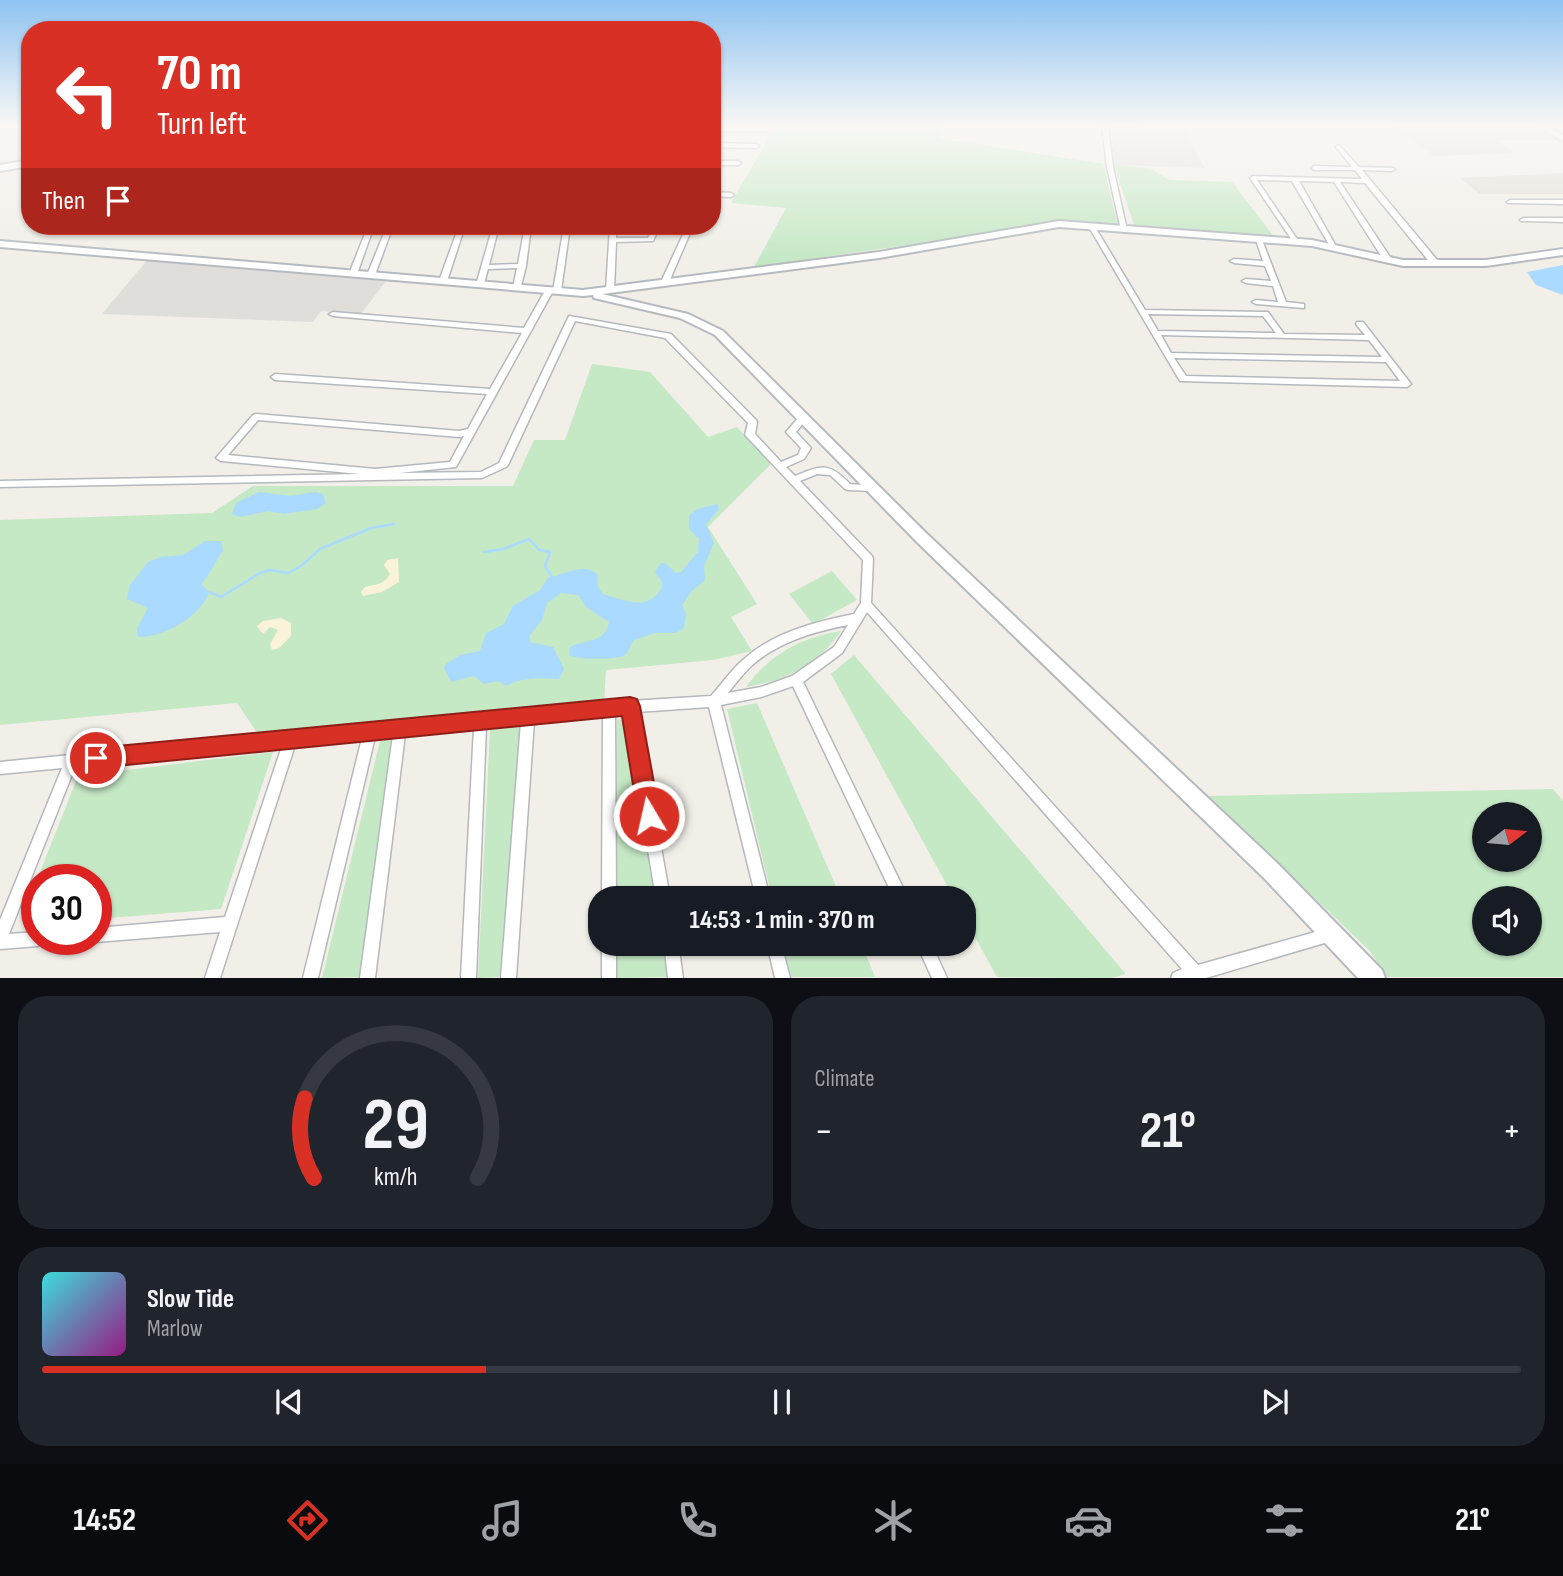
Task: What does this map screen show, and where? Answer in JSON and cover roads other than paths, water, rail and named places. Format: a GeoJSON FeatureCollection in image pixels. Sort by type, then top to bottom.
{"type":"FeatureCollection","features":[{"type":"Feature","properties":{"kind":"main road"},"geometry":{"type":"LineString","coordinates":[[583,293],[879,255],[1059,224],[1296,242],[1403,263],[1486,263],[1563,252]]}},
{"type":"Feature","properties":{"kind":"main road"},"geometry":{"type":"LineString","coordinates":[[0,244],[583,293],[634,302],[684,316],[719,332],[873,488],[1335,933],[1374,978]]}},
{"type":"Feature","properties":{"kind":"street"},"geometry":{"type":"LineString","coordinates":[[1111,170],[1124,230]]}},
{"type":"Feature","properties":{"kind":"street"},"geometry":{"type":"LineString","coordinates":[[1357,170],[1435,263]]}},
{"type":"Feature","properties":{"kind":"street"},"geometry":{"type":"LineString","coordinates":[[1296,242],[1252,179],[1367,181]]}},
{"type":"Feature","properties":{"kind":"street"},"geometry":{"type":"LineString","coordinates":[[1295,180],[1335,248]]}},
{"type":"Feature","properties":{"kind":"street"},"geometry":{"type":"LineString","coordinates":[[1336,180],[1388,260]]}},
{"type":"Feature","properties":{"kind":"street"},"geometry":{"type":"LineString","coordinates":[[721,194],[731,195]]}},
{"type":"Feature","properties":{"kind":"street"},"geometry":{"type":"LineString","coordinates":[[1510,202],[1563,202]]}},
{"type":"Feature","properties":{"kind":"street"},"geometry":{"type":"LineString","coordinates":[[1523,220],[1563,220]]}},
{"type":"Feature","properties":{"kind":"street"},"geometry":{"type":"LineString","coordinates":[[1092,227],[1183,379],[1407,384],[1360,324]]}},
{"type":"Feature","properties":{"kind":"street"},"geometry":{"type":"LineString","coordinates":[[353,274],[368,235]]}},
{"type":"Feature","properties":{"kind":"street"},"geometry":{"type":"LineString","coordinates":[[371,275],[387,235]]}},
{"type":"Feature","properties":{"kind":"street"},"geometry":{"type":"LineString","coordinates":[[443,282],[459,235]]}},
{"type":"Feature","properties":{"kind":"street"},"geometry":{"type":"LineString","coordinates":[[480,285],[494,235]]}},
{"type":"Feature","properties":{"kind":"street"},"geometry":{"type":"LineString","coordinates":[[517,288],[527,235]]}},
{"type":"Feature","properties":{"kind":"street"},"geometry":{"type":"LineString","coordinates":[[471,431],[459,434],[256,417],[221,458],[375,472],[453,465],[526,331],[553,291],[565,235]]}},
{"type":"Feature","properties":{"kind":"street"},"geometry":{"type":"LineString","coordinates":[[610,290],[612,235]]}},
{"type":"Feature","properties":{"kind":"street"},"geometry":{"type":"LineString","coordinates":[[612,240],[651,240],[653,235]]}},
{"type":"Feature","properties":{"kind":"street"},"geometry":{"type":"LineString","coordinates":[[665,282],[686,235]]}},
{"type":"Feature","properties":{"kind":"street"},"geometry":{"type":"LineString","coordinates":[[1259,240],[1283,304]]}},
{"type":"Feature","properties":{"kind":"street"},"geometry":{"type":"LineString","coordinates":[[1234,261],[1268,264]]}},
{"type":"Feature","properties":{"kind":"street"},"geometry":{"type":"LineString","coordinates":[[486,267],[522,266]]}},
{"type":"Feature","properties":{"kind":"street"},"geometry":{"type":"LineString","coordinates":[[1246,281],[1275,284]]}},
{"type":"Feature","properties":{"kind":"street"},"geometry":{"type":"LineString","coordinates":[[1256,302],[1301,306]]}},
{"type":"Feature","properties":{"kind":"street"},"geometry":{"type":"LineString","coordinates":[[1143,312],[1265,314],[1282,336]]}},
{"type":"Feature","properties":{"kind":"street"},"geometry":{"type":"LineString","coordinates":[[333,314],[526,331]]}},
{"type":"Feature","properties":{"kind":"street"},"geometry":{"type":"LineString","coordinates":[[0,484],[482,475],[503,465],[572,318],[668,336],[753,422],[750,435],[868,559],[866,604],[838,650],[796,680],[761,692],[714,701],[480,720],[0,768]]}},
{"type":"Feature","properties":{"kind":"street"},"geometry":{"type":"LineString","coordinates":[[1156,333],[1371,338]]}},
{"type":"Feature","properties":{"kind":"street"},"geometry":{"type":"LineString","coordinates":[[1169,355],[1388,360]]}},
{"type":"Feature","properties":{"kind":"street"},"geometry":{"type":"LineString","coordinates":[[275,377],[493,392]]}},
{"type":"Feature","properties":{"kind":"street"},"geometry":{"type":"LineString","coordinates":[[780,466],[801,457],[806,448],[791,432],[803,418]]}},
{"type":"Feature","properties":{"kind":"street"},"geometry":{"type":"LineString","coordinates":[[794,480],[816,471],[833,472],[848,487],[873,488]]}},
{"type":"Feature","properties":{"kind":"street"},"geometry":{"type":"LineString","coordinates":[[866,604],[1195,973]]}},
{"type":"Feature","properties":{"kind":"street"},"geometry":{"type":"LineString","coordinates":[[714,701],[748,662],[780,641],[822,624],[858,618]]}},
{"type":"Feature","properties":{"kind":"street"},"geometry":{"type":"LineString","coordinates":[[796,680],[895,886]]}},
{"type":"Feature","properties":{"kind":"street"},"geometry":{"type":"LineString","coordinates":[[714,701],[760,886]]}},
{"type":"Feature","properties":{"kind":"street"},"geometry":{"type":"LineString","coordinates":[[630,706],[661,886]]}},
{"type":"Feature","properties":{"kind":"street"},"geometry":{"type":"LineString","coordinates":[[609,708],[609,886]]}},
{"type":"Feature","properties":{"kind":"street"},"geometry":{"type":"LineString","coordinates":[[508,978],[528,716]]}},
{"type":"Feature","properties":{"kind":"street"},"geometry":{"type":"LineString","coordinates":[[468,978],[480,720]]}},
{"type":"Feature","properties":{"kind":"street"},"geometry":{"type":"LineString","coordinates":[[367,978],[400,728]]}},
{"type":"Feature","properties":{"kind":"street"},"geometry":{"type":"LineString","coordinates":[[310,978],[370,731]]}},
{"type":"Feature","properties":{"kind":"street"},"geometry":{"type":"LineString","coordinates":[[212,978],[291,739]]}},
{"type":"Feature","properties":{"kind":"street"},"geometry":{"type":"LineString","coordinates":[[21,939],[0,940],[71,761]]}},
{"type":"Feature","properties":{"kind":"street"},"geometry":{"type":"LineString","coordinates":[[112,933],[230,925]]}},
{"type":"Feature","properties":{"kind":"street"},"geometry":{"type":"LineString","coordinates":[[1178,978],[1335,933]]}},
{"type":"Feature","properties":{"kind":"street"},"geometry":{"type":"LineString","coordinates":[[609,956],[609,978]]}},
{"type":"Feature","properties":{"kind":"street"},"geometry":{"type":"LineString","coordinates":[[673,956],[676,978]]}},
{"type":"Feature","properties":{"kind":"street"},"geometry":{"type":"LineString","coordinates":[[777,956],[783,978]]}},
{"type":"Feature","properties":{"kind":"street"},"geometry":{"type":"LineString","coordinates":[[929,956],[940,978]]}},
{"type":"Feature","properties":{"kind":"water"},"geometry":{"type":"Polygon","coordinates":[[[1563,265],[1563,295],[1536,285],[1527,272],[1563,265]]]}},
{"type":"Feature","properties":{"kind":"water"},"geometry":{"type":"Polygon","coordinates":[[[259,492],[291,496],[315,492],[323,494],[326,503],[317,509],[283,514],[269,511],[240,517],[232,514],[236,503],[259,492]]]}},
{"type":"Feature","properties":{"kind":"water"},"geometry":{"type":"Polygon","coordinates":[[[718,504],[719,509],[706,525],[714,543],[704,566],[705,580],[691,592],[682,605],[686,614],[684,628],[675,633],[655,633],[634,640],[627,653],[621,657],[573,657],[569,655],[570,647],[599,637],[607,629],[609,622],[586,607],[578,595],[561,593],[547,603],[542,620],[530,635],[530,642],[553,647],[564,669],[559,679],[538,678],[506,686],[498,681],[484,684],[474,676],[451,682],[444,668],[446,664],[460,655],[480,651],[486,633],[504,624],[513,606],[540,590],[548,578],[586,569],[597,574],[598,587],[603,594],[636,603],[650,600],[662,587],[662,582],[655,572],[661,563],[665,563],[676,573],[681,572],[698,552],[699,539],[689,529],[689,516],[697,509],[718,504]]]}},
{"type":"Feature","properties":{"kind":"water"},"geometry":{"type":"Polygon","coordinates":[[[205,541],[221,541],[223,551],[201,584],[209,592],[205,601],[190,617],[170,630],[138,637],[137,628],[148,608],[127,599],[130,585],[148,562],[161,557],[183,555],[205,541]]]}},
{"type":"Feature","properties":{"kind":"waterway"},"geometry":{"type":"LineString","coordinates":[[209,592],[221,597],[260,573],[270,570],[288,573],[301,566],[320,549],[371,528],[394,524]]}},
{"type":"Feature","properties":{"kind":"waterway"},"geometry":{"type":"LineString","coordinates":[[484,552],[503,549],[529,539],[539,550],[550,552],[545,566],[552,577]]}}]}
